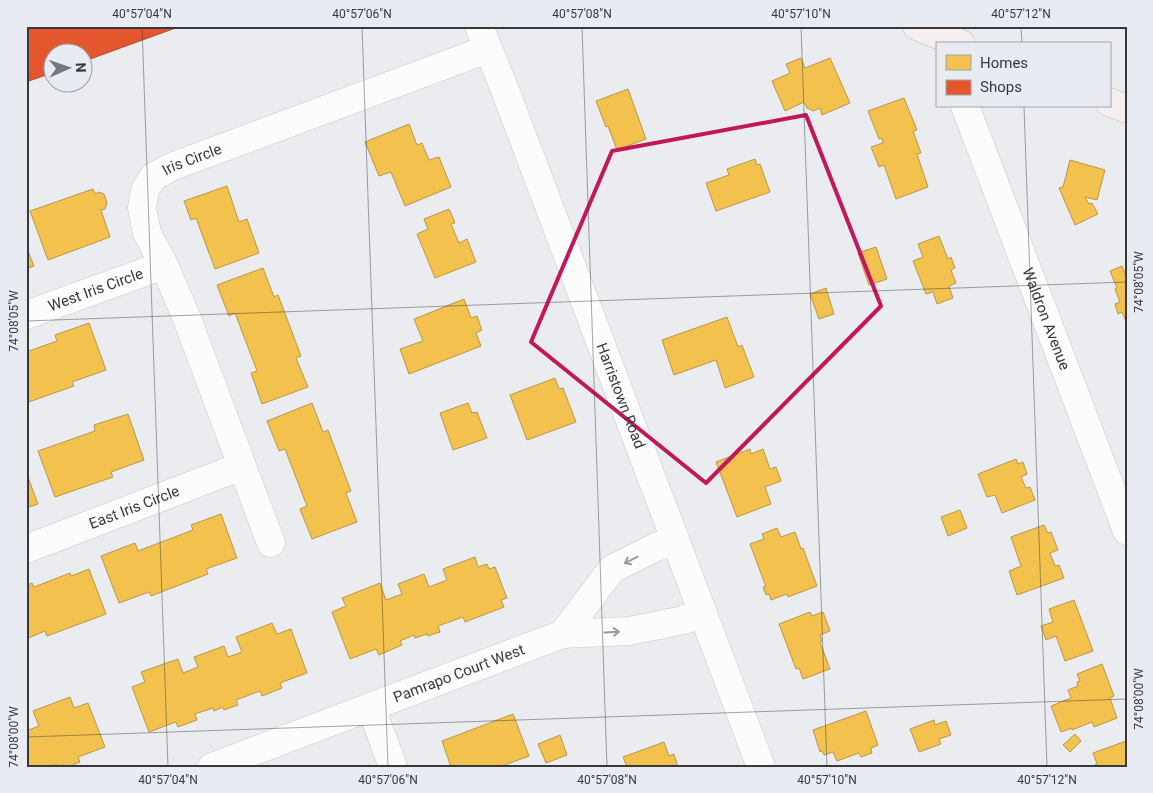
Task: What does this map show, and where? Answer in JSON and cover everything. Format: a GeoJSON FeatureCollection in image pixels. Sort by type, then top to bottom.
{"type":"FeatureCollection","features":[{"type":"Feature","properties":{"kind":"main road"},"geometry":{"type":"LineString","coordinates":[[1110,102],[1127,109]]}},
{"type":"Feature","properties":{"kind":"street","name":"Iris Circle"},"geometry":{"type":"LineString","coordinates":[[272,543],[186,316],[164,265],[147,233],[142,208],[145,190],[153,177],[180,164],[483,38]]}},
{"type":"Feature","properties":{"kind":"street","name":"Harristown Road"},"geometry":{"type":"LineString","coordinates":[[483,38],[505,90],[761,767]]}},
{"type":"Feature","properties":{"kind":"street","name":"Waldron Avenue"},"geometry":{"type":"LineString","coordinates":[[966,108],[1127,531]]}},
{"type":"Feature","properties":{"kind":"street","name":"West Iris Circle"},"geometry":{"type":"LineString","coordinates":[[26,315],[164,265]]}},
{"type":"Feature","properties":{"kind":"street","name":"East Iris Circle"},"geometry":{"type":"LineString","coordinates":[[26,549],[242,466]]}},
{"type":"Feature","properties":{"kind":"street"},"geometry":{"type":"LineString","coordinates":[[563,634],[612,569],[656,547],[675,540]]}},
{"type":"Feature","properties":{"kind":"street"},"geometry":{"type":"LineString","coordinates":[[563,634],[629,631],[684,620],[703,613]]}},
{"type":"Feature","properties":{"kind":"street","name":"Pamrapo Court West"},"geometry":{"type":"LineString","coordinates":[[212,767],[563,634]]}},
{"type":"Feature","properties":{"kind":"street"},"geometry":{"type":"LineString","coordinates":[[371,707],[393,767]]}},
{"type":"Feature","properties":{"kind":"highlighted area"},"geometry":{"type":"Polygon","coordinates":[[[806,115],[881,306],[706,483],[531,342],[612,151],[806,115]]]}},
{"type":"Feature","properties":{"kind":"building: Homes"},"geometry":{"type":"Polygon","coordinates":[[[801,58],[805,68],[830,58],[850,103],[822,115],[820,108],[813,111],[807,108],[804,102],[785,111],[772,81],[790,73],[786,64],[801,58]]]}},
{"type":"Feature","properties":{"kind":"building: Homes"},"geometry":{"type":"Polygon","coordinates":[[[628,89],[646,139],[617,150],[596,101],[628,89]]]}},
{"type":"Feature","properties":{"kind":"building: Homes"},"geometry":{"type":"Polygon","coordinates":[[[904,98],[917,130],[913,131],[921,153],[917,154],[928,187],[896,199],[884,165],[879,167],[871,147],[883,143],[882,138],[879,139],[868,111],[904,98]]]}},
{"type":"Feature","properties":{"kind":"building: Homes"},"geometry":{"type":"Polygon","coordinates":[[[409,124],[417,145],[422,143],[429,160],[439,157],[451,187],[405,206],[391,172],[379,176],[365,142],[409,124]]]}},
{"type":"Feature","properties":{"kind":"building: Homes"},"geometry":{"type":"Polygon","coordinates":[[[755,159],[757,165],[760,164],[770,192],[716,211],[706,183],[729,175],[727,169],[755,159]]]}},
{"type":"Feature","properties":{"kind":"building: Homes"},"geometry":{"type":"Polygon","coordinates":[[[1070,160],[1105,170],[1097,200],[1085,197],[1089,204],[1092,203],[1098,214],[1075,225],[1059,188],[1063,187],[1070,160]]]}},
{"type":"Feature","properties":{"kind":"building: Homes"},"geometry":{"type":"Polygon","coordinates":[[[227,186],[239,222],[247,219],[259,253],[215,269],[196,218],[191,220],[184,201],[227,186]]]}},
{"type":"Feature","properties":{"kind":"building: Homes"},"geometry":{"type":"Polygon","coordinates":[[[93,189],[95,194],[99,192],[104,194],[107,203],[105,209],[101,210],[110,237],[48,260],[30,211],[93,189]]]}},
{"type":"Feature","properties":{"kind":"building: Homes"},"geometry":{"type":"Polygon","coordinates":[[[449,209],[455,223],[451,224],[459,243],[467,239],[476,262],[435,278],[417,234],[428,229],[424,219],[449,209]]]}},
{"type":"Feature","properties":{"kind":"building: Homes"},"geometry":{"type":"Polygon","coordinates":[[[939,236],[948,259],[951,257],[955,268],[951,270],[956,283],[949,286],[953,298],[937,304],[933,292],[926,294],[913,261],[923,257],[918,244],[939,236]]]}},
{"type":"Feature","properties":{"kind":"building: Homes"},"geometry":{"type":"Polygon","coordinates":[[[26,246],[34,266],[26,269],[26,246]]]}},
{"type":"Feature","properties":{"kind":"building: Homes"},"geometry":{"type":"Polygon","coordinates":[[[876,247],[887,279],[869,285],[858,253],[876,247]]]}},
{"type":"Feature","properties":{"kind":"building: Homes"},"geometry":{"type":"Polygon","coordinates":[[[1122,266],[1127,278],[1127,324],[1122,312],[1118,314],[1115,304],[1120,302],[1110,271],[1122,266]]]}},
{"type":"Feature","properties":{"kind":"building: Homes"},"geometry":{"type":"Polygon","coordinates":[[[263,268],[274,297],[278,295],[301,356],[296,358],[308,387],[262,404],[251,373],[257,371],[235,313],[229,316],[217,285],[263,268]]]}},
{"type":"Feature","properties":{"kind":"building: Homes"},"geometry":{"type":"Polygon","coordinates":[[[826,288],[834,314],[819,319],[810,294],[826,288]]]}},
{"type":"Feature","properties":{"kind":"building: Homes"},"geometry":{"type":"Polygon","coordinates":[[[464,299],[471,318],[477,316],[482,330],[476,333],[481,346],[409,374],[400,349],[423,341],[414,319],[464,299]]]}},
{"type":"Feature","properties":{"kind":"building: Homes"},"geometry":{"type":"Polygon","coordinates":[[[727,317],[738,347],[742,345],[754,377],[725,388],[716,360],[674,375],[662,340],[727,317]]]}},
{"type":"Feature","properties":{"kind":"building: Homes"},"geometry":{"type":"Polygon","coordinates":[[[89,323],[106,370],[72,382],[74,386],[26,403],[26,352],[57,341],[55,335],[89,323]]]}},
{"type":"Feature","properties":{"kind":"building: Homes"},"geometry":{"type":"Polygon","coordinates":[[[555,378],[559,389],[563,388],[576,422],[527,440],[510,395],[555,378]]]}},
{"type":"Feature","properties":{"kind":"building: Homes"},"geometry":{"type":"Polygon","coordinates":[[[312,403],[323,432],[328,430],[351,491],[346,493],[357,522],[312,539],[300,509],[307,506],[285,449],[279,451],[267,421],[312,403]]]}},
{"type":"Feature","properties":{"kind":"building: Homes"},"geometry":{"type":"Polygon","coordinates":[[[468,403],[472,413],[477,412],[487,438],[453,450],[440,413],[468,403]]]}},
{"type":"Feature","properties":{"kind":"building: Homes"},"geometry":{"type":"Polygon","coordinates":[[[128,414],[144,460],[111,472],[113,477],[55,497],[38,451],[95,431],[94,425],[128,414]]]}},
{"type":"Feature","properties":{"kind":"building: Homes"},"geometry":{"type":"Polygon","coordinates":[[[750,449],[751,454],[763,449],[770,469],[776,467],[781,481],[765,487],[771,504],[737,517],[716,462],[750,449]]]}},
{"type":"Feature","properties":{"kind":"building: Homes"},"geometry":{"type":"Polygon","coordinates":[[[1016,459],[1018,464],[1023,462],[1027,474],[1021,477],[1026,488],[1030,487],[1035,500],[1002,513],[995,495],[987,497],[978,474],[1016,459]]]}},
{"type":"Feature","properties":{"kind":"building: Homes"},"geometry":{"type":"Polygon","coordinates":[[[26,472],[38,504],[26,508],[26,472]]]}},
{"type":"Feature","properties":{"kind":"building: Homes"},"geometry":{"type":"Polygon","coordinates":[[[960,510],[967,528],[948,536],[941,517],[960,510]]]}},
{"type":"Feature","properties":{"kind":"building: Homes"},"geometry":{"type":"Polygon","coordinates":[[[221,514],[237,558],[206,569],[208,574],[151,596],[149,592],[119,603],[101,556],[135,543],[138,551],[193,530],[191,525],[221,514]]]}},
{"type":"Feature","properties":{"kind":"building: Homes"},"geometry":{"type":"Polygon","coordinates":[[[1044,525],[1048,533],[1051,532],[1058,550],[1050,553],[1055,566],[1059,565],[1064,578],[1017,595],[1009,571],[1021,566],[1011,537],[1044,525]]]}},
{"type":"Feature","properties":{"kind":"building: Homes"},"geometry":{"type":"Polygon","coordinates":[[[777,528],[781,537],[795,532],[817,586],[788,597],[787,594],[771,600],[769,594],[766,595],[763,587],[766,587],[750,544],[764,539],[762,534],[777,528]]]}},
{"type":"Feature","properties":{"kind":"building: Homes"},"geometry":{"type":"Polygon","coordinates":[[[475,557],[478,567],[487,564],[489,569],[495,567],[507,598],[501,600],[504,607],[465,622],[463,617],[438,626],[440,632],[428,636],[427,634],[415,638],[414,635],[400,641],[402,645],[379,655],[376,649],[350,659],[332,612],[346,606],[342,598],[380,583],[386,600],[402,594],[398,584],[424,574],[429,587],[447,580],[443,569],[475,557]]]}},
{"type":"Feature","properties":{"kind":"building: Homes"},"geometry":{"type":"Polygon","coordinates":[[[89,569],[106,614],[47,636],[45,631],[26,639],[26,586],[32,583],[34,587],[70,573],[71,576],[89,569]]]}},
{"type":"Feature","properties":{"kind":"building: Homes"},"geometry":{"type":"Polygon","coordinates":[[[1074,600],[1093,651],[1065,661],[1056,636],[1046,640],[1041,626],[1053,622],[1049,609],[1074,600]]]}},
{"type":"Feature","properties":{"kind":"building: Homes"},"geometry":{"type":"Polygon","coordinates":[[[810,612],[812,616],[823,612],[830,631],[820,635],[822,641],[820,642],[830,669],[803,679],[799,668],[796,669],[779,624],[810,612]]]}},
{"type":"Feature","properties":{"kind":"building: Homes"},"geometry":{"type":"Polygon","coordinates":[[[272,623],[277,634],[291,629],[307,673],[280,683],[282,688],[262,696],[260,691],[236,700],[238,705],[224,710],[223,707],[214,711],[213,708],[195,714],[197,720],[178,727],[176,722],[149,732],[132,687],[145,682],[141,672],[178,659],[183,673],[198,667],[194,657],[224,646],[228,657],[242,652],[236,637],[272,623]]]}},
{"type":"Feature","properties":{"kind":"building: Homes"},"geometry":{"type":"Polygon","coordinates":[[[1102,664],[1114,696],[1110,698],[1117,718],[1094,727],[1092,722],[1061,732],[1051,706],[1071,698],[1068,690],[1078,686],[1077,682],[1080,681],[1077,674],[1102,664]]]}},
{"type":"Feature","properties":{"kind":"building: Homes"},"geometry":{"type":"Polygon","coordinates":[[[70,697],[74,708],[88,703],[105,747],[78,757],[80,762],[68,767],[59,767],[58,765],[26,767],[26,731],[39,726],[33,711],[70,697]]]}},
{"type":"Feature","properties":{"kind":"building: Homes"},"geometry":{"type":"Polygon","coordinates":[[[866,711],[878,745],[871,748],[872,753],[861,757],[859,753],[837,761],[833,752],[824,755],[822,751],[820,752],[813,730],[866,711]]]}},
{"type":"Feature","properties":{"kind":"building: Homes"},"geometry":{"type":"Polygon","coordinates":[[[513,714],[529,756],[499,767],[451,767],[442,741],[513,714]]]}},
{"type":"Feature","properties":{"kind":"building: Homes"},"geometry":{"type":"Polygon","coordinates":[[[934,720],[935,725],[946,721],[951,735],[939,739],[941,744],[919,752],[910,729],[934,720]]]}},
{"type":"Feature","properties":{"kind":"building: Homes"},"geometry":{"type":"Polygon","coordinates":[[[1075,734],[1081,741],[1070,752],[1063,745],[1075,734]]]}},
{"type":"Feature","properties":{"kind":"building: Homes"},"geometry":{"type":"Polygon","coordinates":[[[560,735],[567,755],[546,763],[538,744],[560,735]]]}},
{"type":"Feature","properties":{"kind":"building: Homes"},"geometry":{"type":"Polygon","coordinates":[[[1126,741],[1127,767],[1090,767],[1097,764],[1093,753],[1126,741]]]}},
{"type":"Feature","properties":{"kind":"building: Homes"},"geometry":{"type":"Polygon","coordinates":[[[664,742],[669,756],[674,754],[678,767],[627,767],[623,757],[664,742]]]}},
{"type":"Feature","properties":{"kind":"building: Shops"},"geometry":{"type":"Polygon","coordinates":[[[26,26],[181,26],[92,58],[92,42],[42,42],[42,76],[26,82],[26,26]]]}}]}
